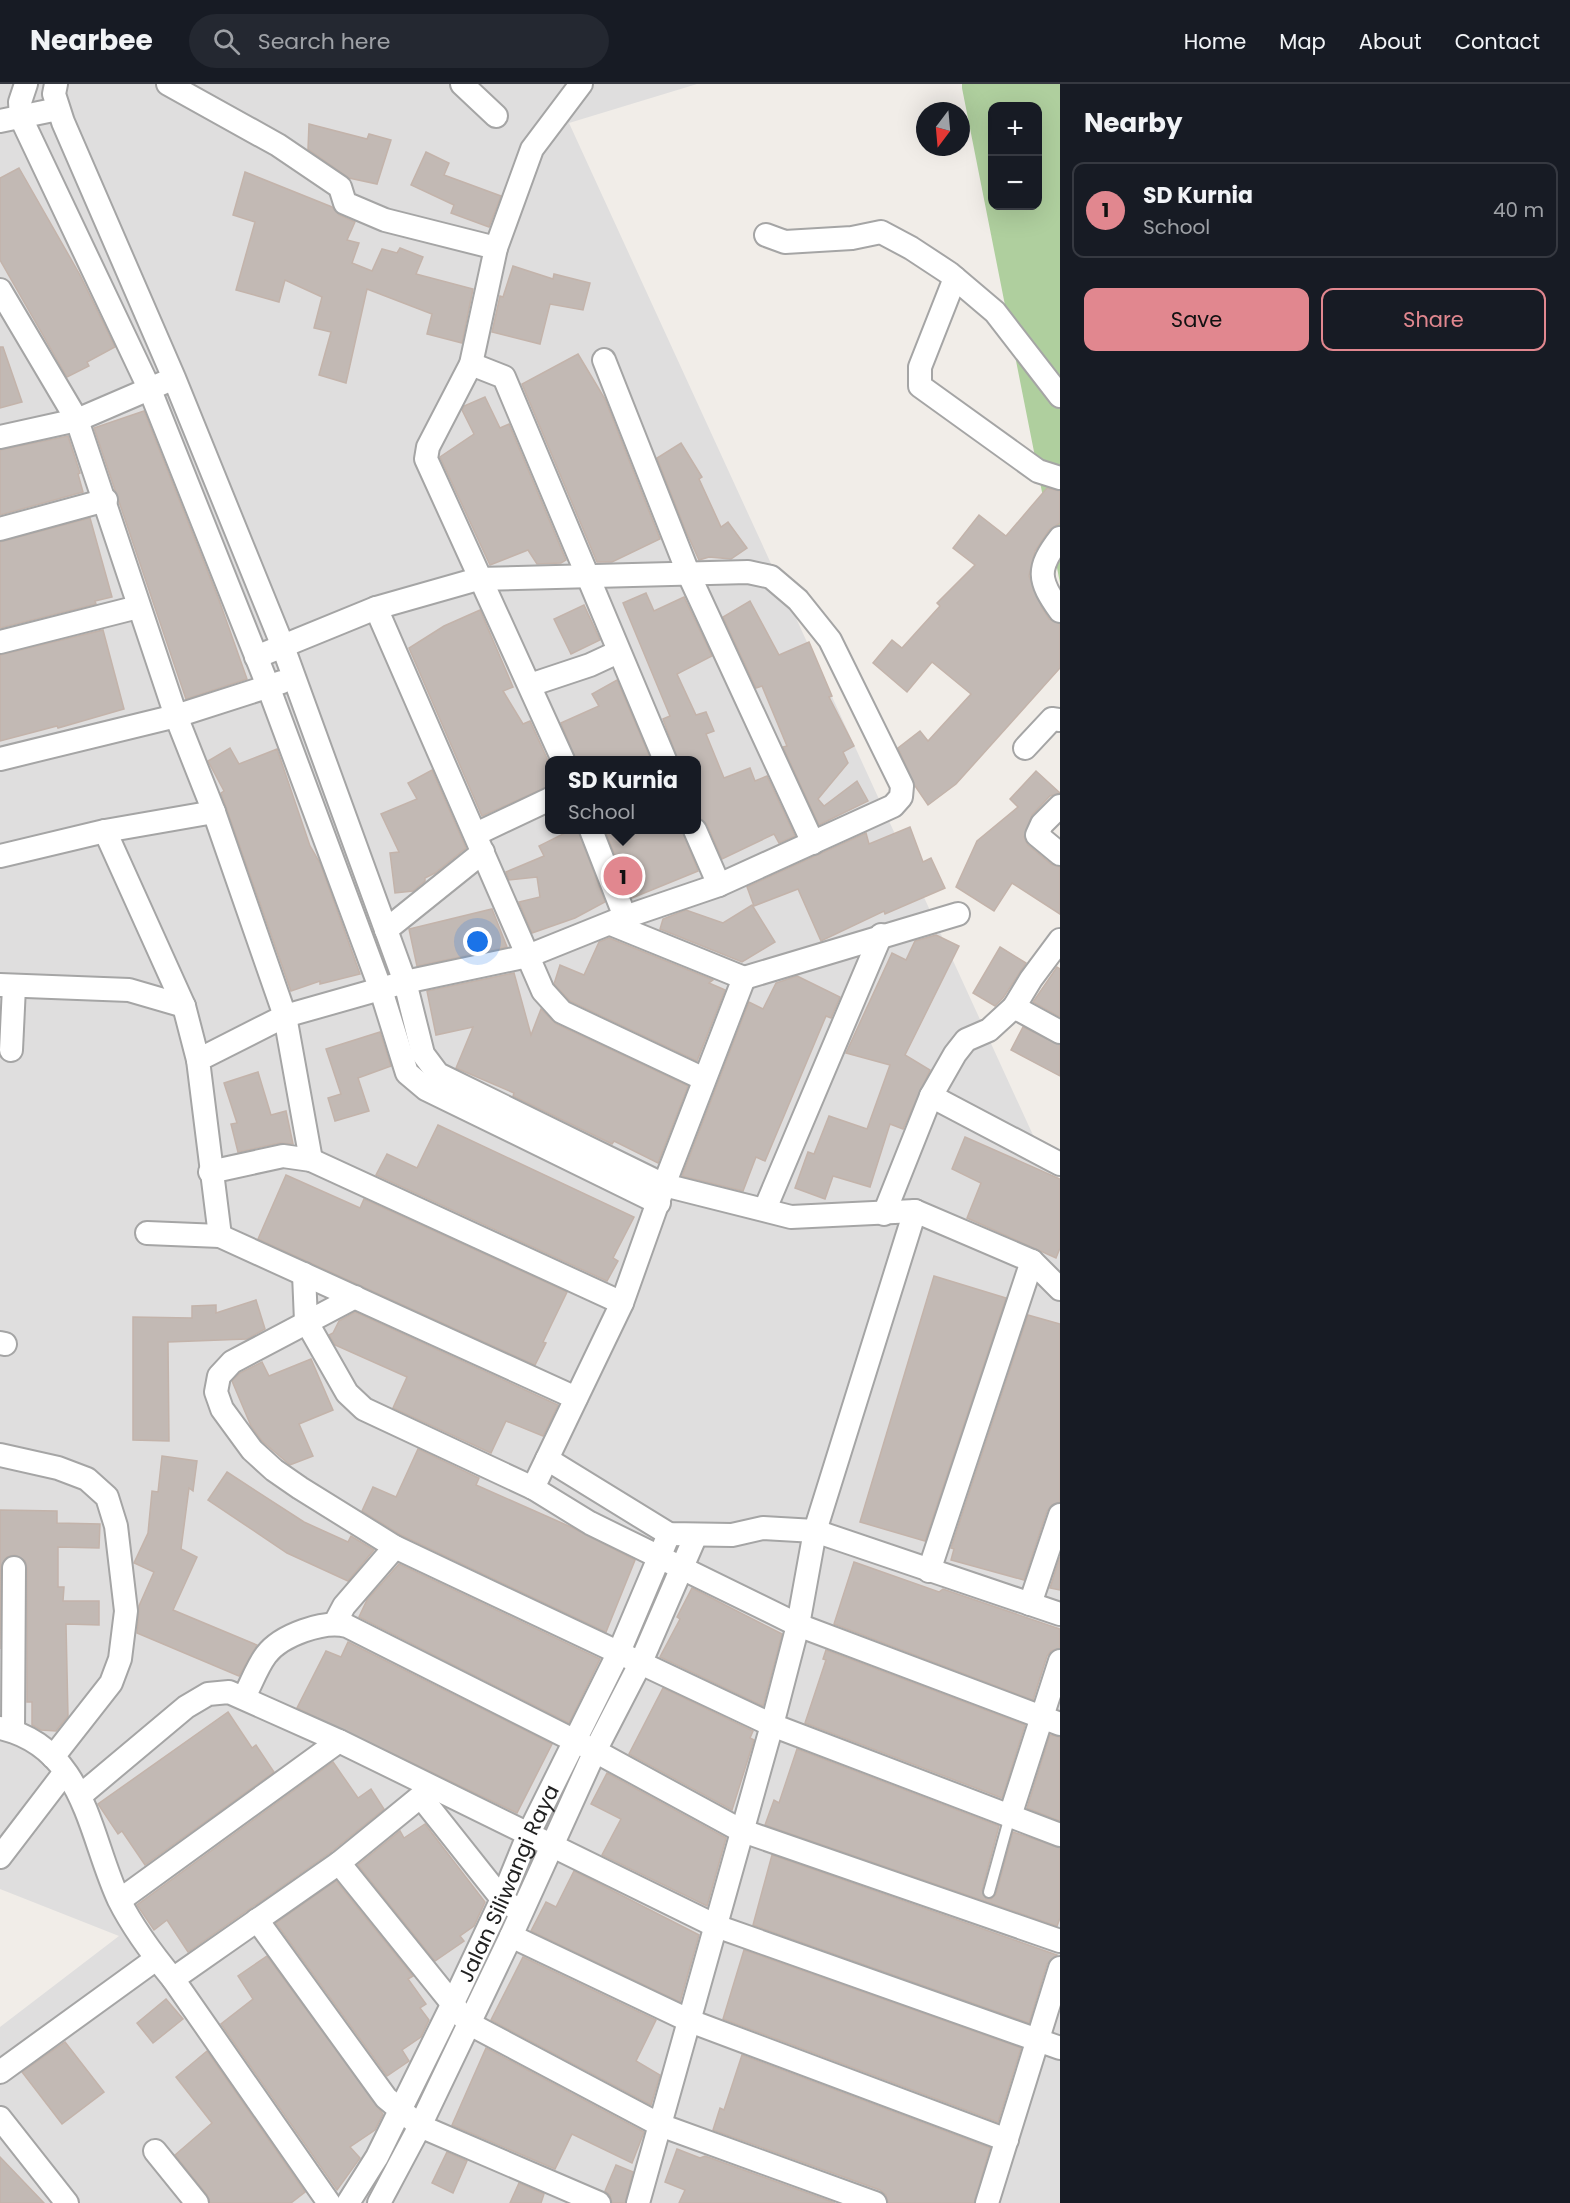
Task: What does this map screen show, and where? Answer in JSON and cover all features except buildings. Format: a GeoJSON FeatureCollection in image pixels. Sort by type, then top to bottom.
{"type":"FeatureCollection","features":[{"type":"Feature","properties":{"kind":"street"},"geometry":{"type":"LineString","coordinates":[[10,120],[20,102],[26,84]]}},
{"type":"Feature","properties":{"kind":"street"},"geometry":{"type":"LineString","coordinates":[[56,84],[54,94],[58,109],[174,378],[282,644],[405,982],[423,1054],[438,1074],[662,1194]]}},
{"type":"Feature","properties":{"kind":"street"},"geometry":{"type":"LineString","coordinates":[[171,84],[278,145],[340,187],[345,203],[385,220],[496,248]]}},
{"type":"Feature","properties":{"kind":"street"},"geometry":{"type":"LineString","coordinates":[[462,84],[496,116]]}},
{"type":"Feature","properties":{"kind":"street"},"geometry":{"type":"LineString","coordinates":[[561,756],[530,685],[478,579],[426,459],[428,447],[471,364],[496,248],[532,149],[581,84]]}},
{"type":"Feature","properties":{"kind":"street"},"geometry":{"type":"LineString","coordinates":[[10,120],[58,109]]}},
{"type":"Feature","properties":{"kind":"street"},"geometry":{"type":"LineString","coordinates":[[10,120],[150,390],[268,686],[381,990],[407,1073],[416,1083],[662,1194],[765,1209],[802,1218],[915,1211],[1032,1261],[1060,1289]]}},
{"type":"Feature","properties":{"kind":"street"},"geometry":{"type":"LineString","coordinates":[[766,235],[785,242],[852,238],[881,232],[911,248],[955,278],[995,312],[1060,396]]}},
{"type":"Feature","properties":{"kind":"street"},"geometry":{"type":"LineString","coordinates":[[955,278],[921,367],[920,386],[1038,471],[1060,478]]}},
{"type":"Feature","properties":{"kind":"street"},"geometry":{"type":"LineString","coordinates":[[0,290],[10,326],[77,420],[106,500],[138,607],[176,716],[214,812],[285,1016],[311,1160]]}},
{"type":"Feature","properties":{"kind":"street"},"geometry":{"type":"LineString","coordinates":[[604,360],[689,575],[813,843]]}},
{"type":"Feature","properties":{"kind":"street"},"geometry":{"type":"LineString","coordinates":[[471,364],[504,377],[585,575],[663,756]]}},
{"type":"Feature","properties":{"kind":"street"},"geometry":{"type":"LineString","coordinates":[[0,437],[77,420],[174,378]]}},
{"type":"Feature","properties":{"kind":"street"},"geometry":{"type":"LineString","coordinates":[[0,529],[106,500]]}},
{"type":"Feature","properties":{"kind":"street"},"geometry":{"type":"LineString","coordinates":[[1060,538],[1046,555],[1041,578],[1044,589],[1060,611]]}},
{"type":"Feature","properties":{"kind":"street"},"geometry":{"type":"LineString","coordinates":[[198,1060],[285,1016],[405,982],[528,956],[719,885],[893,806],[902,797],[902,786],[830,640],[798,600],[771,577],[748,572],[478,579],[376,608],[282,644],[256,657]]}},
{"type":"Feature","properties":{"kind":"street"},"geometry":{"type":"LineString","coordinates":[[0,642],[138,607]]}},
{"type":"Feature","properties":{"kind":"street"},"geometry":{"type":"LineString","coordinates":[[376,608],[543,991],[562,1012],[704,1079]]}},
{"type":"Feature","properties":{"kind":"street"},"geometry":{"type":"LineString","coordinates":[[530,685],[590,665],[618,652]]}},
{"type":"Feature","properties":{"kind":"street"},"geometry":{"type":"LineString","coordinates":[[0,759],[176,716],[294,678]]}},
{"type":"Feature","properties":{"kind":"street"},"geometry":{"type":"LineString","coordinates":[[1025,748],[1052,719],[1060,720]]}},
{"type":"Feature","properties":{"kind":"street"},"geometry":{"type":"LineString","coordinates":[[386,930],[480,843],[545,802]]}},
{"type":"Feature","properties":{"kind":"street"},"geometry":{"type":"LineString","coordinates":[[1060,807],[1042,824],[1037,835],[1060,854]]}},
{"type":"Feature","properties":{"kind":"street"},"geometry":{"type":"LineString","coordinates":[[0,856],[105,831],[214,812]]}},
{"type":"Feature","properties":{"kind":"street"},"geometry":{"type":"LineString","coordinates":[[105,831],[184,1006],[198,1060],[210,1172],[220,1236]]}},
{"type":"Feature","properties":{"kind":"street"},"geometry":{"type":"LineString","coordinates":[[592,834],[618,921],[744,978],[958,914]]}},
{"type":"Feature","properties":{"kind":"street"},"geometry":{"type":"LineString","coordinates":[[697,834],[719,885]]}},
{"type":"Feature","properties":{"kind":"street"},"geometry":{"type":"LineString","coordinates":[[765,1209],[882,935]]}},
{"type":"Feature","properties":{"kind":"street"},"geometry":{"type":"LineString","coordinates":[[884,1214],[931,1096],[955,1054],[966,1040],[989,1030],[1014,1007],[1031,979],[1060,940]]}},
{"type":"Feature","properties":{"kind":"street"},"geometry":{"type":"LineString","coordinates":[[533,1488],[622,1303],[704,1079],[744,978]]}},
{"type":"Feature","properties":{"kind":"street"},"geometry":{"type":"LineString","coordinates":[[11,1050],[7,986],[129,990],[184,1006]]}},
{"type":"Feature","properties":{"kind":"street"},"geometry":{"type":"LineString","coordinates":[[1014,1007],[1060,1032]]}},
{"type":"Feature","properties":{"kind":"street"},"geometry":{"type":"LineString","coordinates":[[931,1096],[1060,1164]]}},
{"type":"Feature","properties":{"kind":"street"},"geometry":{"type":"LineString","coordinates":[[210,1172],[283,1156],[311,1160],[622,1303]]}},
{"type":"Feature","properties":{"kind":"street"},"geometry":{"type":"LineString","coordinates":[[638,2203],[716,1926],[740,1830],[772,1725],[798,1625],[815,1531],[915,1211]]}},
{"type":"Feature","properties":{"kind":"street"},"geometry":{"type":"LineString","coordinates":[[147,1233],[220,1236],[576,1398]]}},
{"type":"Feature","properties":{"kind":"street"},"geometry":{"type":"LineString","coordinates":[[929,1570],[1032,1261]]}},
{"type":"Feature","properties":{"kind":"street"},"geometry":{"type":"LineString","coordinates":[[304,1274],[306,1321],[347,1393],[364,1408],[533,1488],[590,1522],[660,1559],[798,1625],[1051,1720]]}},
{"type":"Feature","properties":{"kind":"street"},"geometry":{"type":"LineString","coordinates":[[355,1297],[306,1321],[224,1369],[217,1384],[218,1400],[252,1450],[274,1470],[395,1547],[772,1725],[1060,1835]]}},
{"type":"Feature","properties":{"kind":"street"},"geometry":{"type":"LineString","coordinates":[[0,1455],[58,1468],[87,1479],[107,1497],[116,1526],[126,1611],[117,1672],[0,1857]]}},
{"type":"Feature","properties":{"kind":"street"},"geometry":{"type":"LineString","coordinates":[[547,1459],[669,1534],[732,1535],[763,1528],[815,1531],[1060,1614]]}},
{"type":"Feature","properties":{"kind":"street"},"geometry":{"type":"LineString","coordinates":[[1030,1604],[1060,1515]]}},
{"type":"Feature","properties":{"kind":"street","name":"Jalan Siliwangi Raya"},"geometry":{"type":"LineString","coordinates":[[379,2203],[420,2126],[511,1936],[551,1844],[619,1652],[669,1534]]}},
{"type":"Feature","properties":{"kind":"street","name":"Jalan Siliwangi Raya"},"geometry":{"type":"LineString","coordinates":[[348,2203],[359,2188],[400,2112],[502,1899],[529,1833],[641,1662],[696,1535]]}},
{"type":"Feature","properties":{"kind":"street"},"geometry":{"type":"LineString","coordinates":[[335,1623],[344,1606],[395,1547]]}},
{"type":"Feature","properties":{"kind":"street"},"geometry":{"type":"LineString","coordinates":[[14,1568],[7,1730],[59,1765],[81,1795],[120,1900],[156,1959],[174,1979],[328,2203]]}},
{"type":"Feature","properties":{"kind":"street"},"geometry":{"type":"LineString","coordinates":[[244,1697],[266,1654],[291,1637],[335,1623],[347,1626],[740,1830],[1060,1941]]}},
{"type":"Feature","properties":{"kind":"street"},"geometry":{"type":"LineString","coordinates":[[1010,1816],[1051,1720],[1060,1661]]}},
{"type":"Feature","properties":{"kind":"street"},"geometry":{"type":"LineString","coordinates":[[81,1795],[186,1707],[208,1694],[229,1692],[339,1741],[426,1792],[529,1833],[716,1926],[1050,2044]]}},
{"type":"Feature","properties":{"kind":"street"},"geometry":{"type":"LineString","coordinates":[[120,1900],[339,1741]]}},
{"type":"Feature","properties":{"kind":"street"},"geometry":{"type":"LineString","coordinates":[[174,1979],[339,1863],[426,1792]]}},
{"type":"Feature","properties":{"kind":"street"},"geometry":{"type":"LineString","coordinates":[[426,1792],[502,1899],[520,1912]]}},
{"type":"Feature","properties":{"kind":"street"},"geometry":{"type":"LineString","coordinates":[[339,1863],[468,2023],[660,2125],[875,2203]]}},
{"type":"Feature","properties":{"kind":"street"},"geometry":{"type":"LineString","coordinates":[[257,1920],[386,2098],[400,2112],[420,2126],[599,2203]]}},
{"type":"Feature","properties":{"kind":"street"},"geometry":{"type":"LineString","coordinates":[[511,1936],[690,2021],[1007,2140]]}},
{"type":"Feature","properties":{"kind":"street"},"geometry":{"type":"LineString","coordinates":[[0,2072],[156,1959]]}},
{"type":"Feature","properties":{"kind":"street"},"geometry":{"type":"LineString","coordinates":[[987,2203],[1007,2140],[1050,2044],[1060,1968]]}},
{"type":"Feature","properties":{"kind":"street"},"geometry":{"type":"LineString","coordinates":[[0,2118],[67,2203]]}},
{"type":"Feature","properties":{"kind":"street"},"geometry":{"type":"LineString","coordinates":[[155,2151],[197,2203]]}},
{"type":"Feature","properties":{"kind":"lane"},"geometry":{"type":"LineString","coordinates":[[989,1892],[1010,1816]]}},
{"type":"Feature","properties":{"kind":"shaded area"},"geometry":{"type":"Polygon","coordinates":[[[0,84],[697,84],[569,123],[1060,1194],[1060,2203],[0,2203],[0,2027],[119,1936],[0,1889],[0,84]]]}},
{"type":"Feature","properties":{"kind":"green space"},"geometry":{"type":"Polygon","coordinates":[[[962,84],[1060,84],[1060,583],[970,128],[970,102],[965,102],[962,84]]]}},
{"type":"Feature","properties":{"kind":"place","name":"SD Kurnia"},"geometry":{"type":"Point","coordinates":[623,876]}}]}
